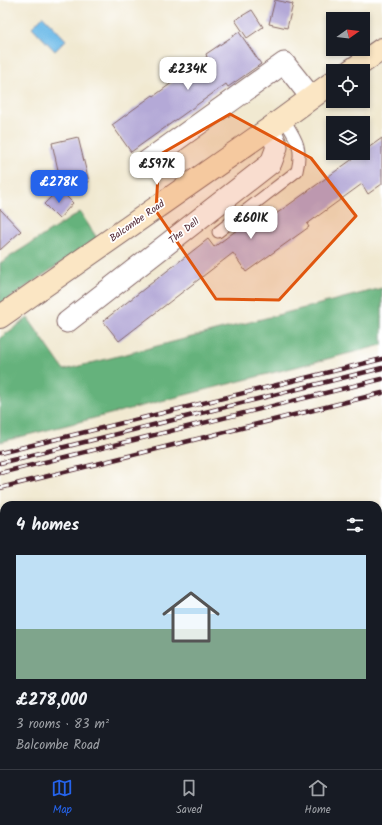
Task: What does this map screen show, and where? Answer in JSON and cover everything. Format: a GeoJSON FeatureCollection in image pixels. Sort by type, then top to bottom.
{"type":"FeatureCollection","features":[{"type":"Feature","properties":{"kind":"main road"},"geometry":{"type":"LineString","coordinates":[[360,64],[382,49]]}},
{"type":"Feature","properties":{"kind":"main road","name":"Balcombe Road"},"geometry":{"type":"LineString","coordinates":[[0,317],[277,123],[326,87]]}},
{"type":"Feature","properties":{"kind":"street"},"geometry":{"type":"LineString","coordinates":[[143,164],[284,62],[311,97]]}},
{"type":"Feature","properties":{"kind":"street","name":"The Dell"},"geometry":{"type":"LineString","coordinates":[[67,322],[271,163],[277,147],[277,123]]}},
{"type":"Feature","properties":{"kind":"lane"},"geometry":{"type":"LineString","coordinates":[[218,232],[297,171],[300,157],[296,139],[277,123]]}},
{"type":"Feature","properties":{"kind":"highlighted area"},"geometry":{"type":"Polygon","coordinates":[[[230,114],[311,158],[356,216],[279,300],[216,299],[156,211],[159,155],[230,114]]]}},
{"type":"Feature","properties":{"kind":"green space"},"geometry":{"type":"Polygon","coordinates":[[[80,212],[97,238],[0,305],[0,263],[80,212]]]}},
{"type":"Feature","properties":{"kind":"green space"},"geometry":{"type":"Polygon","coordinates":[[[382,288],[382,345],[0,442],[0,338],[28,318],[64,370],[382,288]]]}},
{"type":"Feature","properties":{"kind":"water"},"geometry":{"type":"Polygon","coordinates":[[[43,16],[66,40],[55,51],[32,27],[43,16]]]}},
{"type":"Feature","properties":{"kind":"building"},"geometry":{"type":"Polygon","coordinates":[[[275,0],[293,4],[287,28],[269,24],[275,0]]]}},
{"type":"Feature","properties":{"kind":"building"},"geometry":{"type":"Polygon","coordinates":[[[252,10],[263,27],[247,38],[235,20],[252,10]]]}},
{"type":"Feature","properties":{"kind":"building"},"geometry":{"type":"Polygon","coordinates":[[[239,32],[261,64],[228,87],[226,84],[131,152],[112,125],[207,57],[206,54],[239,32]]]}},
{"type":"Feature","properties":{"kind":"building"},"geometry":{"type":"Polygon","coordinates":[[[78,137],[89,182],[62,188],[52,143],[78,137]]]}},
{"type":"Feature","properties":{"kind":"building"},"geometry":{"type":"Polygon","coordinates":[[[382,138],[382,184],[368,194],[362,184],[307,224],[309,227],[246,272],[233,253],[119,341],[103,321],[208,239],[214,247],[249,221],[255,229],[351,160],[370,160],[370,147],[382,138]]]}},
{"type":"Feature","properties":{"kind":"building"},"geometry":{"type":"Polygon","coordinates":[[[59,189],[73,203],[59,219],[44,204],[59,189]]]}},
{"type":"Feature","properties":{"kind":"building"},"geometry":{"type":"Polygon","coordinates":[[[0,209],[21,231],[0,250],[0,209]]]}},
{"type":"Feature","properties":{"kind":"railway"},"geometry":{"type":"LineString","coordinates":[[0,453],[382,359]]}},
{"type":"Feature","properties":{"kind":"railway"},"geometry":{"type":"LineString","coordinates":[[0,463],[382,368]]}},
{"type":"Feature","properties":{"kind":"railway"},"geometry":{"type":"LineString","coordinates":[[0,473],[382,379]]}},
{"type":"Feature","properties":{"kind":"railway"},"geometry":{"type":"LineString","coordinates":[[0,488],[382,393]]}}]}
